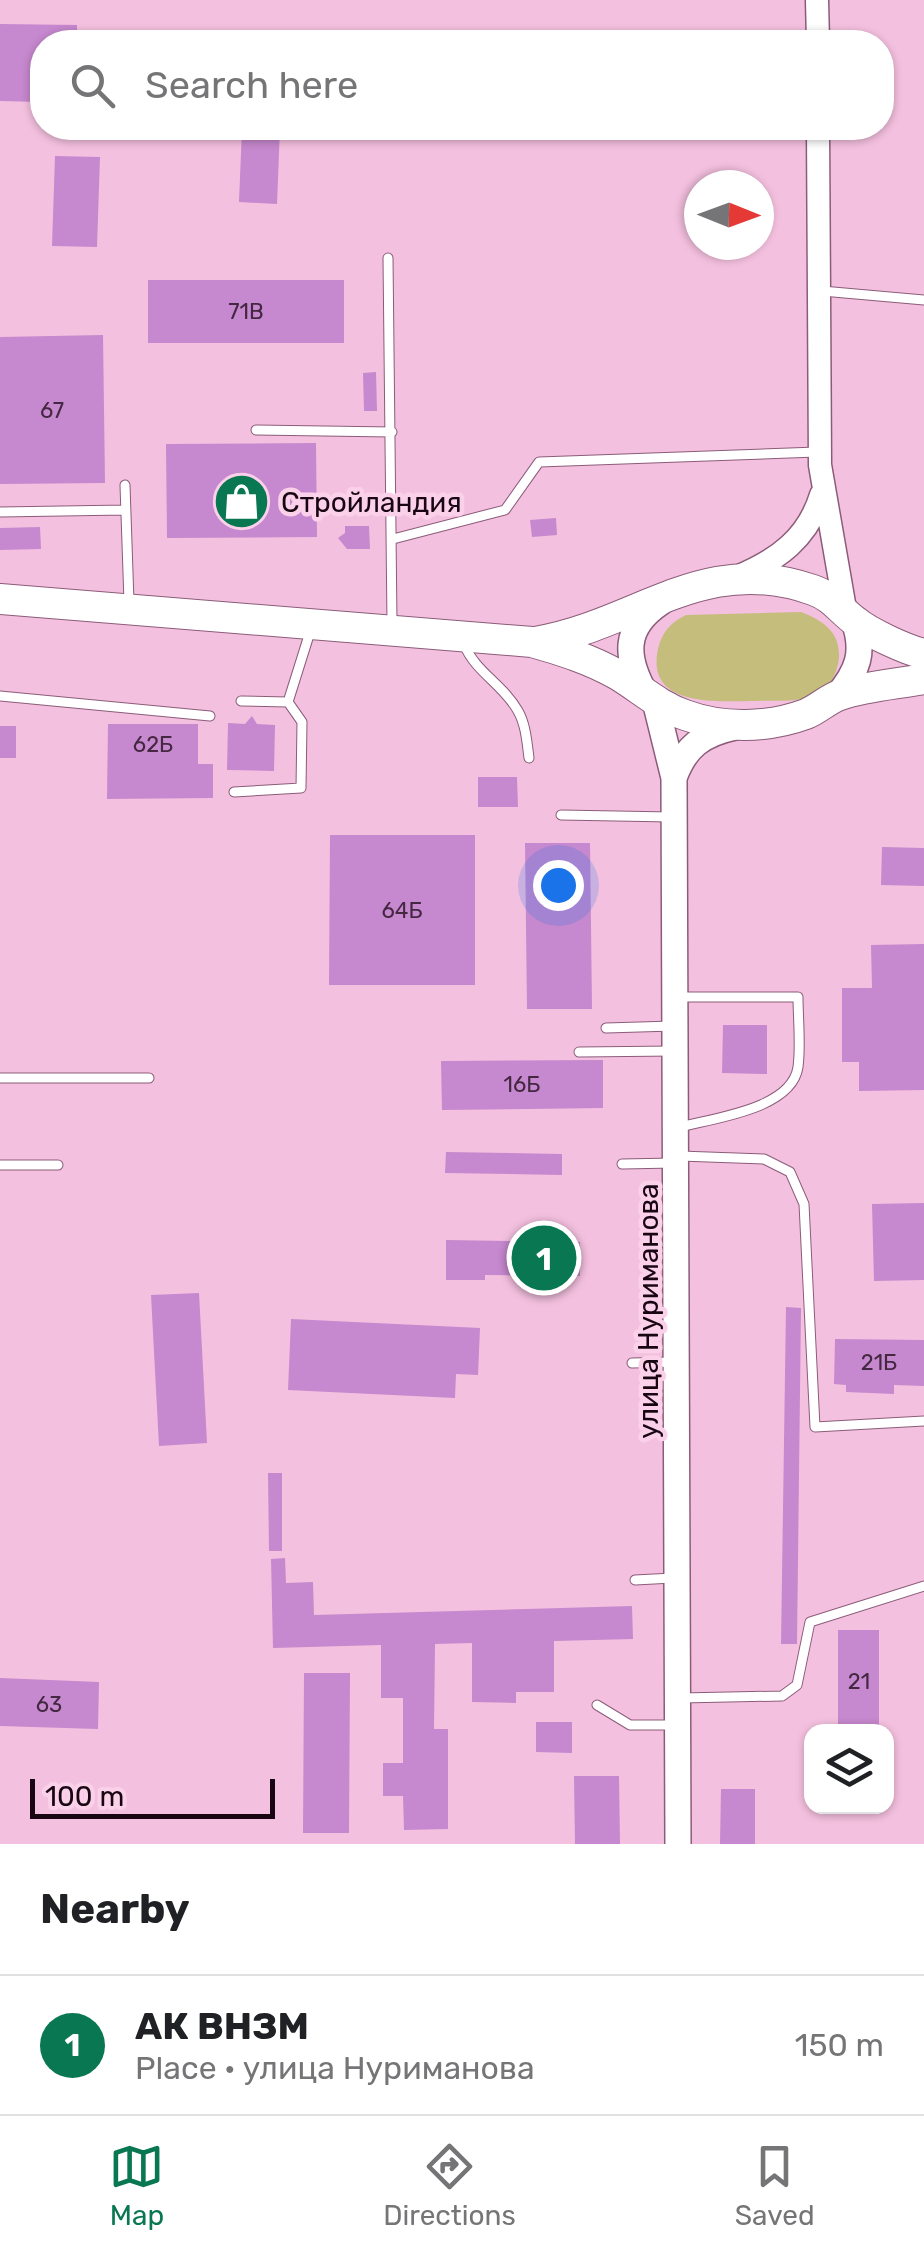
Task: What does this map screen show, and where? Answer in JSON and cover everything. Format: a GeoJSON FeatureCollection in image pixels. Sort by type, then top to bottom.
{"type":"FeatureCollection","features":[{"type":"Feature","properties":{"kind":"main road"},"geometry":{"type":"LineString","coordinates":[[532,642],[557,638],[704,582],[736,577],[814,590],[849,615],[924,654]]}},
{"type":"Feature","properties":{"kind":"main road"},"geometry":{"type":"LineString","coordinates":[[650,697],[632,665],[631,638],[639,620],[673,596]]}},
{"type":"Feature","properties":{"kind":"main road"},"geometry":{"type":"LineString","coordinates":[[0,600],[532,642],[580,654],[650,697],[700,720],[746,725]]}},
{"type":"Feature","properties":{"kind":"main road"},"geometry":{"type":"LineString","coordinates":[[674,778],[692,745],[719,731],[806,714],[837,696],[852,679],[860,658],[860,638],[849,615]]}},
{"type":"Feature","properties":{"kind":"main road"},"geometry":{"type":"LineString","coordinates":[[837,696],[924,679]]}},
{"type":"Feature","properties":{"kind":"main road","name":"улица Нуриманова"},"geometry":{"type":"LineString","coordinates":[[650,697],[674,778],[678,1844]]}},
{"type":"Feature","properties":{"kind":"street"},"geometry":{"type":"LineString","coordinates":[[818,0],[818,30]]}},
{"type":"Feature","properties":{"kind":"street"},"geometry":{"type":"LineString","coordinates":[[818,140],[822,492],[849,615]]}},
{"type":"Feature","properties":{"kind":"street"},"geometry":{"type":"LineString","coordinates":[[736,577],[765,565],[795,542],[810,524],[822,492]]}},
{"type":"Feature","properties":{"kind":"lane"},"geometry":{"type":"LineString","coordinates":[[388,258],[392,631]]}},
{"type":"Feature","properties":{"kind":"lane"},"geometry":{"type":"LineString","coordinates":[[819,290],[924,300]]}},
{"type":"Feature","properties":{"kind":"lane"},"geometry":{"type":"LineString","coordinates":[[256,430],[392,432]]}},
{"type":"Feature","properties":{"kind":"lane"},"geometry":{"type":"LineString","coordinates":[[393,540],[505,510],[540,462],[820,452]]}},
{"type":"Feature","properties":{"kind":"lane"},"geometry":{"type":"LineString","coordinates":[[125,485],[129,610]]}},
{"type":"Feature","properties":{"kind":"lane"},"geometry":{"type":"LineString","coordinates":[[0,512],[125,510]]}},
{"type":"Feature","properties":{"kind":"lane"},"geometry":{"type":"LineString","coordinates":[[288,702],[312,624]]}},
{"type":"Feature","properties":{"kind":"lane"},"geometry":{"type":"LineString","coordinates":[[461,636],[471,663],[494,682],[518,711],[529,758]]}},
{"type":"Feature","properties":{"kind":"lane"},"geometry":{"type":"LineString","coordinates":[[0,696],[210,716]]}},
{"type":"Feature","properties":{"kind":"lane"},"geometry":{"type":"LineString","coordinates":[[241,700],[288,702]]}},
{"type":"Feature","properties":{"kind":"lane"},"geometry":{"type":"LineString","coordinates":[[234,792],[301,788],[302,722],[288,702]]}},
{"type":"Feature","properties":{"kind":"lane"},"geometry":{"type":"LineString","coordinates":[[561,815],[674,817]]}},
{"type":"Feature","properties":{"kind":"lane"},"geometry":{"type":"LineString","coordinates":[[676,997],[798,997],[798,1070],[791,1082],[772,1102],[677,1128]]}},
{"type":"Feature","properties":{"kind":"lane"},"geometry":{"type":"LineString","coordinates":[[606,1028],[677,1039]]}},
{"type":"Feature","properties":{"kind":"lane"},"geometry":{"type":"LineString","coordinates":[[580,1052],[677,1039]]}},
{"type":"Feature","properties":{"kind":"lane"},"geometry":{"type":"LineString","coordinates":[[0,1078],[149,1078]]}},
{"type":"Feature","properties":{"kind":"lane"},"geometry":{"type":"LineString","coordinates":[[622,1164],[677,1159],[764,1160],[790,1172],[804,1204],[815,1426],[924,1421]]}},
{"type":"Feature","properties":{"kind":"lane"},"geometry":{"type":"LineString","coordinates":[[0,1166],[58,1165]]}},
{"type":"Feature","properties":{"kind":"lane"},"geometry":{"type":"LineString","coordinates":[[632,1363],[678,1362]]}},
{"type":"Feature","properties":{"kind":"lane"},"geometry":{"type":"LineString","coordinates":[[635,1580],[678,1578]]}},
{"type":"Feature","properties":{"kind":"lane"},"geometry":{"type":"LineString","coordinates":[[678,1698],[782,1696],[798,1685],[810,1622],[924,1586]]}},
{"type":"Feature","properties":{"kind":"lane"},"geometry":{"type":"LineString","coordinates":[[596,1704],[630,1725],[678,1725]]}},
{"type":"Feature","properties":{"kind":"shaded area"},"geometry":{"type":"Polygon","coordinates":[[[801,612],[828,627],[838,646],[836,672],[818,694],[787,700],[706,700],[674,692],[663,682],[657,668],[660,643],[675,621],[686,615],[801,612]]]}},
{"type":"Feature","properties":{"kind":"building"},"geometry":{"type":"Polygon","coordinates":[[[0,24],[77,25],[77,30],[30,30],[30,102],[0,101],[0,24]]]}},
{"type":"Feature","properties":{"kind":"building"},"geometry":{"type":"Polygon","coordinates":[[[242,140],[280,140],[277,204],[239,202],[242,140]]]}},
{"type":"Feature","properties":{"kind":"building"},"geometry":{"type":"Polygon","coordinates":[[[55,156],[100,157],[97,247],[52,246],[55,156]]]}},
{"type":"Feature","properties":{"kind":"building"},"geometry":{"type":"Polygon","coordinates":[[[148,280],[344,280],[344,343],[148,343],[148,280]]]}},
{"type":"Feature","properties":{"kind":"building"},"geometry":{"type":"Polygon","coordinates":[[[103,335],[105,483],[0,484],[0,337],[103,335]]]}},
{"type":"Feature","properties":{"kind":"building"},"geometry":{"type":"Polygon","coordinates":[[[376,372],[377,411],[364,411],[363,373],[376,372]]]}},
{"type":"Feature","properties":{"kind":"building"},"geometry":{"type":"Polygon","coordinates":[[[316,443],[317,537],[167,538],[166,444],[316,443]]]}},
{"type":"Feature","properties":{"kind":"building"},"geometry":{"type":"Polygon","coordinates":[[[556,518],[557,535],[532,537],[530,520],[556,518]]]}},
{"type":"Feature","properties":{"kind":"building"},"geometry":{"type":"Polygon","coordinates":[[[345,526],[369,526],[370,549],[347,549],[338,538],[345,533],[345,526]]]}},
{"type":"Feature","properties":{"kind":"building"},"geometry":{"type":"Polygon","coordinates":[[[40,527],[41,549],[0,550],[0,528],[40,527]]]}},
{"type":"Feature","properties":{"kind":"building"},"geometry":{"type":"Polygon","coordinates":[[[252,716],[257,724],[275,725],[274,771],[227,770],[228,723],[245,724],[252,716]]]}},
{"type":"Feature","properties":{"kind":"building"},"geometry":{"type":"Polygon","coordinates":[[[108,724],[198,724],[198,764],[213,764],[213,798],[107,799],[108,724]]]}},
{"type":"Feature","properties":{"kind":"building"},"geometry":{"type":"Polygon","coordinates":[[[0,726],[16,726],[16,758],[0,758],[0,726]]]}},
{"type":"Feature","properties":{"kind":"building"},"geometry":{"type":"Polygon","coordinates":[[[478,777],[517,777],[518,807],[478,807],[478,777]]]}},
{"type":"Feature","properties":{"kind":"building"},"geometry":{"type":"Polygon","coordinates":[[[330,835],[475,835],[475,985],[329,985],[330,835]]]}},
{"type":"Feature","properties":{"kind":"building"},"geometry":{"type":"Polygon","coordinates":[[[525,843],[590,843],[592,1009],[527,1009],[525,843]]]}},
{"type":"Feature","properties":{"kind":"building"},"geometry":{"type":"Polygon","coordinates":[[[882,847],[924,848],[924,886],[881,885],[882,847]]]}},
{"type":"Feature","properties":{"kind":"building"},"geometry":{"type":"Polygon","coordinates":[[[924,944],[924,1090],[859,1091],[859,1062],[842,1062],[842,988],[872,988],[871,945],[924,944]]]}},
{"type":"Feature","properties":{"kind":"building"},"geometry":{"type":"Polygon","coordinates":[[[723,1025],[767,1025],[767,1074],[722,1073],[723,1025]]]}},
{"type":"Feature","properties":{"kind":"building"},"geometry":{"type":"Polygon","coordinates":[[[603,1060],[603,1108],[442,1110],[441,1061],[603,1060]]]}},
{"type":"Feature","properties":{"kind":"building"},"geometry":{"type":"Polygon","coordinates":[[[446,1152],[562,1154],[562,1175],[445,1173],[446,1152]]]}},
{"type":"Feature","properties":{"kind":"building"},"geometry":{"type":"Polygon","coordinates":[[[924,1203],[924,1280],[874,1281],[872,1204],[924,1203]]]}},
{"type":"Feature","properties":{"kind":"building"},"geometry":{"type":"Polygon","coordinates":[[[446,1240],[580,1242],[580,1276],[485,1275],[485,1280],[446,1280],[446,1240]]]}},
{"type":"Feature","properties":{"kind":"building"},"geometry":{"type":"Polygon","coordinates":[[[199,1293],[207,1443],[159,1446],[151,1295],[199,1293]]]}},
{"type":"Feature","properties":{"kind":"building"},"geometry":{"type":"Polygon","coordinates":[[[786,1307],[801,1308],[797,1644],[781,1644],[786,1307]]]}},
{"type":"Feature","properties":{"kind":"building"},"geometry":{"type":"Polygon","coordinates":[[[291,1319],[480,1328],[478,1375],[456,1374],[455,1398],[288,1390],[291,1319]]]}},
{"type":"Feature","properties":{"kind":"building"},"geometry":{"type":"Polygon","coordinates":[[[835,1339],[924,1340],[924,1386],[894,1385],[894,1394],[846,1392],[846,1385],[834,1384],[835,1339]]]}},
{"type":"Feature","properties":{"kind":"building"},"geometry":{"type":"Polygon","coordinates":[[[268,1473],[282,1473],[282,1551],[269,1551],[268,1473]]]}},
{"type":"Feature","properties":{"kind":"building"},"geometry":{"type":"Polygon","coordinates":[[[285,1558],[286,1583],[313,1582],[314,1615],[632,1606],[633,1639],[554,1641],[554,1692],[516,1692],[516,1703],[472,1702],[472,1643],[435,1644],[434,1729],[448,1729],[448,1829],[404,1830],[403,1796],[383,1796],[383,1763],[403,1763],[403,1698],[381,1698],[381,1645],[273,1648],[271,1559],[285,1558]]]}},
{"type":"Feature","properties":{"kind":"building"},"geometry":{"type":"Polygon","coordinates":[[[838,1630],[879,1630],[879,1724],[838,1724],[838,1630]]]}},
{"type":"Feature","properties":{"kind":"building"},"geometry":{"type":"Polygon","coordinates":[[[304,1673],[350,1673],[349,1833],[303,1833],[304,1673]]]}},
{"type":"Feature","properties":{"kind":"building"},"geometry":{"type":"Polygon","coordinates":[[[0,1678],[99,1682],[98,1729],[0,1726],[0,1678]]]}},
{"type":"Feature","properties":{"kind":"building"},"geometry":{"type":"Polygon","coordinates":[[[536,1722],[572,1722],[572,1753],[536,1752],[536,1722]]]}},
{"type":"Feature","properties":{"kind":"building"},"geometry":{"type":"Polygon","coordinates":[[[574,1776],[619,1776],[620,1844],[575,1844],[574,1776]]]}},
{"type":"Feature","properties":{"kind":"building"},"geometry":{"type":"Polygon","coordinates":[[[721,1789],[755,1789],[755,1844],[720,1844],[721,1789]]]}},
{"type":"Feature","properties":{"kind":"place","name":"Стройландия"},"geometry":{"type":"Point","coordinates":[242,502]}},
{"type":"Feature","properties":{"kind":"place","name":"АК ВНЗМ"},"geometry":{"type":"Point","coordinates":[544,1258]}}]}
